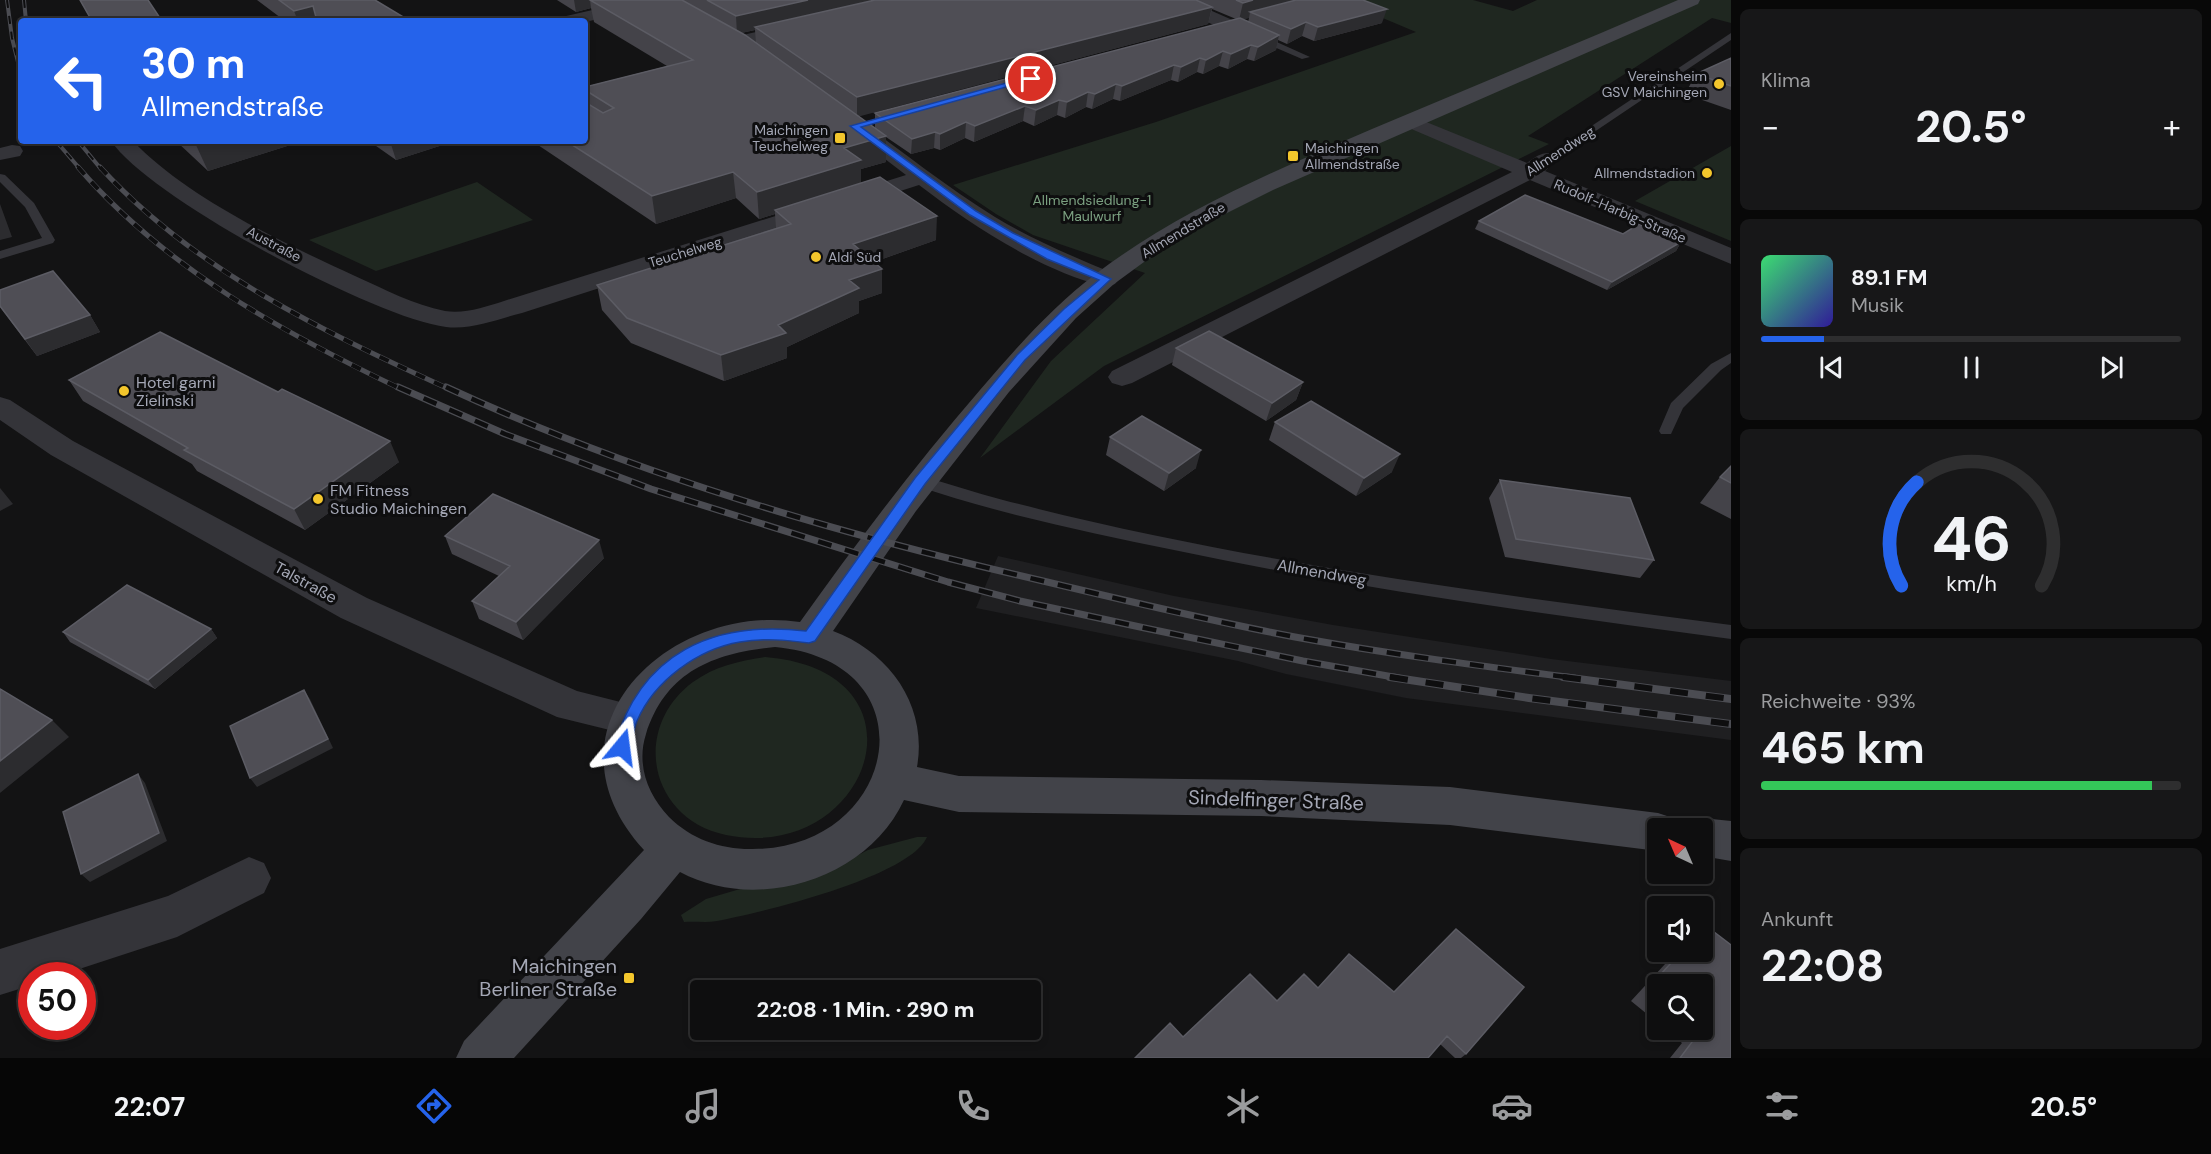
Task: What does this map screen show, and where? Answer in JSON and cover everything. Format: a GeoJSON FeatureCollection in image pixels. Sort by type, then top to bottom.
{"type":"FeatureCollection","features":[{"type":"Feature","properties":{"kind":"main road","name":"Allmendstraße"},"geometry":{"type":"LineString","coordinates":[[809,637],[920,481],[1021,358],[1106,279],[1152,247],[1212,211],[1284,176],[1692,0]]}},
{"type":"Feature","properties":{"kind":"main road"},"geometry":{"type":"LineString","coordinates":[[775,633],[809,637],[840,649],[866,666],[886,690],[898,718],[901,749],[894,780],[874,814],[842,843],[802,862],[757,870],[712,866],[673,848],[648,828],[631,803],[622,775],[622,747],[630,719],[647,689],[672,665],[704,647],[739,636],[775,633]]}},
{"type":"Feature","properties":{"kind":"main road","name":"Sindelfinger Straße"},"geometry":{"type":"LineString","coordinates":[[894,780],[959,794],[1261,798],[1450,806],[1647,831]]}},
{"type":"Feature","properties":{"kind":"main road"},"geometry":{"type":"LineString","coordinates":[[1713,839],[1731,841]]}},
{"type":"Feature","properties":{"kind":"main road"},"geometry":{"type":"LineString","coordinates":[[481,1058],[625,904],[673,848]]}},
{"type":"Feature","properties":{"kind":"street"},"geometry":{"type":"LineString","coordinates":[[1173,0],[1236,24]]}},
{"type":"Feature","properties":{"kind":"street"},"geometry":{"type":"LineString","coordinates":[[584,18],[667,3]]}},
{"type":"Feature","properties":{"kind":"street"},"geometry":{"type":"LineString","coordinates":[[763,60],[726,36],[815,23]]}},
{"type":"Feature","properties":{"kind":"street"},"geometry":{"type":"LineString","coordinates":[[1196,35],[1236,24]]}},
{"type":"Feature","properties":{"kind":"street"},"geometry":{"type":"LineString","coordinates":[[835,112],[973,213],[1009,236],[1106,279]]}},
{"type":"Feature","properties":{"kind":"street"},"geometry":{"type":"LineString","coordinates":[[854,126],[877,120]]}},
{"type":"Feature","properties":{"kind":"street","name":"Rudolf-Harbig-Straße"},"geometry":{"type":"LineString","coordinates":[[1410,121],[1538,166],[1731,257]]}},
{"type":"Feature","properties":{"kind":"street","name":"Austraße"},"geometry":{"type":"LineString","coordinates":[[124,144],[151,172],[261,238],[351,283],[426,315],[444,319]]}},
{"type":"Feature","properties":{"kind":"street","name":"Allmendweg"},"geometry":{"type":"LineString","coordinates":[[1122,377],[1538,166]]}},
{"type":"Feature","properties":{"kind":"street","name":"Teuchelweg"},"geometry":{"type":"LineString","coordinates":[[444,319],[485,315],[513,307],[923,177]]}},
{"type":"Feature","properties":{"kind":"street","name":"Talstraße"},"geometry":{"type":"LineString","coordinates":[[0,406],[62,447],[354,608],[571,706],[630,719]]}},
{"type":"Feature","properties":{"kind":"street"},"geometry":{"type":"LineString","coordinates":[[0,972],[177,915],[249,878]]}},
{"type":"Feature","properties":{"kind":"lane"},"geometry":{"type":"LineString","coordinates":[[1236,24],[1305,57]]}},
{"type":"Feature","properties":{"kind":"lane","name":"Allmendweg"},"geometry":{"type":"LineString","coordinates":[[1538,166],[1731,36]]}},
{"type":"Feature","properties":{"kind":"lane"},"geometry":{"type":"LineString","coordinates":[[0,255],[49,240],[30,205],[1,177]]}},
{"type":"Feature","properties":{"kind":"lane"},"geometry":{"type":"LineString","coordinates":[[1666,431],[1676,406],[1716,367],[1731,357]]}},
{"type":"Feature","properties":{"kind":"lane","name":"Allmendweg"},"geometry":{"type":"LineString","coordinates":[[920,481],[995,505],[1203,551],[1357,579],[1731,632]]}},
{"type":"Feature","properties":{"kind":"shaded area"},"geometry":{"type":"Polygon","coordinates":[[[998,556],[1174,596],[1333,625],[1551,659],[1731,681],[1731,740],[1406,698],[976,608],[998,556]]]}},
{"type":"Feature","properties":{"kind":"green space","name":"Allmendsiedlung-1 Maulwurf"},"geometry":{"type":"Polygon","coordinates":[[[1340,0],[1473,0],[1513,11],[1537,0],[1731,0],[1731,23],[1712,18],[1528,136],[1549,144],[1104,366],[980,458],[1051,361],[1145,273],[1033,235],[996,214],[953,185],[1156,122],[1416,32],[1340,0]]]}},
{"type":"Feature","properties":{"kind":"green space","name":"Allmendstadion"},"geometry":{"type":"Polygon","coordinates":[[[1731,146],[1731,241],[1635,201],[1731,146]]]}},
{"type":"Feature","properties":{"kind":"green space"},"geometry":{"type":"Polygon","coordinates":[[[477,182],[533,220],[376,271],[309,240],[477,182]]]}},
{"type":"Feature","properties":{"kind":"green space"},"geometry":{"type":"Polygon","coordinates":[[[765,657],[819,670],[852,695],[866,727],[864,762],[847,795],[817,821],[776,836],[726,835],[700,826],[680,811],[665,792],[657,770],[656,746],[661,723],[673,701],[693,682],[728,665],[765,657]]]}},
{"type":"Feature","properties":{"kind":"green space"},"geometry":{"type":"Polygon","coordinates":[[[917,837],[927,837],[915,852],[893,866],[832,891],[717,921],[684,922],[681,915],[706,899],[740,889],[786,885],[823,873],[868,850],[917,837]]]}},
{"type":"Feature","properties":{"kind":"building"},"geometry":{"type":"Polygon","coordinates":[[[80,0],[148,0],[160,18],[90,18],[80,0]]]}},
{"type":"Feature","properties":{"kind":"building"},"geometry":{"type":"Polygon","coordinates":[[[279,0],[375,0],[405,18],[316,18],[313,6],[294,11],[279,0]]]}},
{"type":"Feature","properties":{"kind":"building"},"geometry":{"type":"Polygon","coordinates":[[[590,0],[682,0],[745,35],[886,136],[844,148],[861,160],[757,192],[733,172],[652,196],[571,144],[588,144],[588,104],[603,113],[614,108],[588,92],[588,86],[693,60],[590,0]]]}},
{"type":"Feature","properties":{"kind":"building"},"geometry":{"type":"Polygon","coordinates":[[[707,0],[808,0],[736,16],[707,0]]]}},
{"type":"Feature","properties":{"kind":"building"},"geometry":{"type":"Polygon","coordinates":[[[875,0],[1196,0],[1212,7],[857,97],[755,27],[875,0]]]}},
{"type":"Feature","properties":{"kind":"building"},"geometry":{"type":"Polygon","coordinates":[[[1236,0],[1253,0],[1243,3],[1236,0]]]}},
{"type":"Feature","properties":{"kind":"building"},"geometry":{"type":"Polygon","coordinates":[[[1296,0],[1363,0],[1387,9],[1318,27],[1306,22],[1291,29],[1250,12],[1296,0]]]}},
{"type":"Feature","properties":{"kind":"building"},"geometry":{"type":"Polygon","coordinates":[[[1240,18],[1279,35],[1258,47],[1251,45],[1231,54],[1223,51],[1206,60],[1200,58],[1181,67],[1174,65],[1122,86],[1116,84],[1095,94],[1088,92],[1067,102],[1059,100],[1036,110],[1025,106],[975,126],[966,122],[940,134],[935,132],[912,139],[875,113],[1240,18]]]}},
{"type":"Feature","properties":{"kind":"building"},"geometry":{"type":"Polygon","coordinates":[[[1731,58],[1731,86],[1696,74],[1731,58]]]}},
{"type":"Feature","properties":{"kind":"building"},"geometry":{"type":"Polygon","coordinates":[[[880,177],[937,216],[853,244],[882,269],[849,280],[859,288],[778,325],[786,333],[721,355],[627,318],[597,285],[791,224],[775,210],[880,177]]]}},
{"type":"Feature","properties":{"kind":"building"},"geometry":{"type":"Polygon","coordinates":[[[1525,195],[1623,234],[1639,224],[1681,242],[1612,282],[1479,221],[1525,195]]]}},
{"type":"Feature","properties":{"kind":"building"},"geometry":{"type":"Polygon","coordinates":[[[53,271],[90,315],[25,339],[0,306],[0,290],[53,271]]]}},
{"type":"Feature","properties":{"kind":"building"},"geometry":{"type":"Polygon","coordinates":[[[1209,331],[1303,382],[1272,403],[1176,348],[1209,331]]]}},
{"type":"Feature","properties":{"kind":"building"},"geometry":{"type":"Polygon","coordinates":[[[160,332],[278,392],[282,389],[390,441],[294,509],[184,450],[188,448],[69,380],[160,332]]]}},
{"type":"Feature","properties":{"kind":"building"},"geometry":{"type":"Polygon","coordinates":[[[1311,401],[1400,454],[1364,478],[1275,422],[1311,401]]]}},
{"type":"Feature","properties":{"kind":"building"},"geometry":{"type":"Polygon","coordinates":[[[1142,416],[1201,450],[1169,473],[1110,437],[1142,416]]]}},
{"type":"Feature","properties":{"kind":"building"},"geometry":{"type":"Polygon","coordinates":[[[1731,466],[1731,483],[1720,477],[1731,466]]]}},
{"type":"Feature","properties":{"kind":"building"},"geometry":{"type":"Polygon","coordinates":[[[1500,480],[1630,498],[1654,560],[1516,539],[1500,480]]]}},
{"type":"Feature","properties":{"kind":"building"},"geometry":{"type":"Polygon","coordinates":[[[493,494],[599,540],[516,622],[472,601],[510,566],[445,536],[493,494]]]}},
{"type":"Feature","properties":{"kind":"building"},"geometry":{"type":"Polygon","coordinates":[[[127,585],[211,629],[148,680],[63,632],[127,585]]]}},
{"type":"Feature","properties":{"kind":"building"},"geometry":{"type":"Polygon","coordinates":[[[0,689],[52,720],[0,761],[0,689]]]}},
{"type":"Feature","properties":{"kind":"building"},"geometry":{"type":"Polygon","coordinates":[[[304,690],[328,739],[250,778],[230,726],[304,690]]]}},
{"type":"Feature","properties":{"kind":"building"},"geometry":{"type":"Polygon","coordinates":[[[138,774],[159,833],[81,874],[63,812],[138,774]]]}},
{"type":"Feature","properties":{"kind":"building"},"geometry":{"type":"Polygon","coordinates":[[[1456,929],[1524,987],[1466,1054],[1447,1036],[1428,1058],[1135,1058],[1170,1023],[1183,1037],[1250,974],[1277,1001],[1304,974],[1318,988],[1349,954],[1394,992],[1456,929]]]}},
{"type":"Feature","properties":{"kind":"building"},"geometry":{"type":"Polygon","coordinates":[[[1713,931],[1731,945],[1731,1058],[1680,1058],[1694,1040],[1713,1040],[1713,974],[1661,974],[1672,962],[1713,962],[1713,931]]]}},
{"type":"Feature","properties":{"kind":"railway"},"geometry":{"type":"LineString","coordinates":[[7,0],[18,62]]}},
{"type":"Feature","properties":{"kind":"railway"},"geometry":{"type":"LineString","coordinates":[[24,0],[26,18]]}},
{"type":"Feature","properties":{"kind":"railway"},"geometry":{"type":"LineString","coordinates":[[59,144],[80,169]]}},
{"type":"Feature","properties":{"kind":"railway"},"geometry":{"type":"LineString","coordinates":[[80,144],[101,169]]}},
{"type":"Feature","properties":{"kind":"railway"},"geometry":{"type":"LineString","coordinates":[[78,167],[112,203],[187,267],[269,320],[401,389]]}},
{"type":"Feature","properties":{"kind":"railway"},"geometry":{"type":"LineString","coordinates":[[100,167],[137,204],[177,237],[263,295],[355,345],[449,389]]}},
{"type":"Feature","properties":{"kind":"railway"},"geometry":{"type":"LineString","coordinates":[[398,387],[505,434],[651,489],[948,582],[1020,601],[1140,627],[1303,661],[1399,678]]}},
{"type":"Feature","properties":{"kind":"railway"},"geometry":{"type":"LineString","coordinates":[[446,387],[518,419],[665,475],[815,522],[967,563],[1264,631],[1400,654],[1574,678]]}},
{"type":"Feature","properties":{"kind":"railway"},"geometry":{"type":"LineString","coordinates":[[1390,677],[1529,698],[1731,724]]}},
{"type":"Feature","properties":{"kind":"railway"},"geometry":{"type":"LineString","coordinates":[[1563,677],[1731,699]]}},
{"type":"Feature","properties":{"kind":"place","name":"Vereinsheim GSV Maichingen"},"geometry":{"type":"Point","coordinates":[1719,84]}},
{"type":"Feature","properties":{"kind":"place","name":"Maichingen Teuchelweg"},"geometry":{"type":"Point","coordinates":[840,138]}},
{"type":"Feature","properties":{"kind":"place","name":"Maichingen Allmendstraße"},"geometry":{"type":"Point","coordinates":[1293,156]}},
{"type":"Feature","properties":{"kind":"place","name":"Allmendstadion"},"geometry":{"type":"Point","coordinates":[1707,173]}},
{"type":"Feature","properties":{"kind":"place","name":"Aldi Süd"},"geometry":{"type":"Point","coordinates":[816,257]}},
{"type":"Feature","properties":{"kind":"place","name":"Hotel garni Zielinski"},"geometry":{"type":"Point","coordinates":[124,391]}},
{"type":"Feature","properties":{"kind":"place","name":"FM Fitness Studio Maichingen"},"geometry":{"type":"Point","coordinates":[318,499]}},
{"type":"Feature","properties":{"kind":"place","name":"Maichingen Berliner Straße"},"geometry":{"type":"Point","coordinates":[629,978]}},
{"type":"Feature","properties":{"kind":"route"},"geometry":{"type":"LineString","coordinates":[[622,747],[630,719],[647,689],[672,665],[704,647],[739,636],[775,633],[809,637],[920,481],[1021,358],[1106,279],[1009,236],[973,213],[854,126],[1031,79]]}}]}
